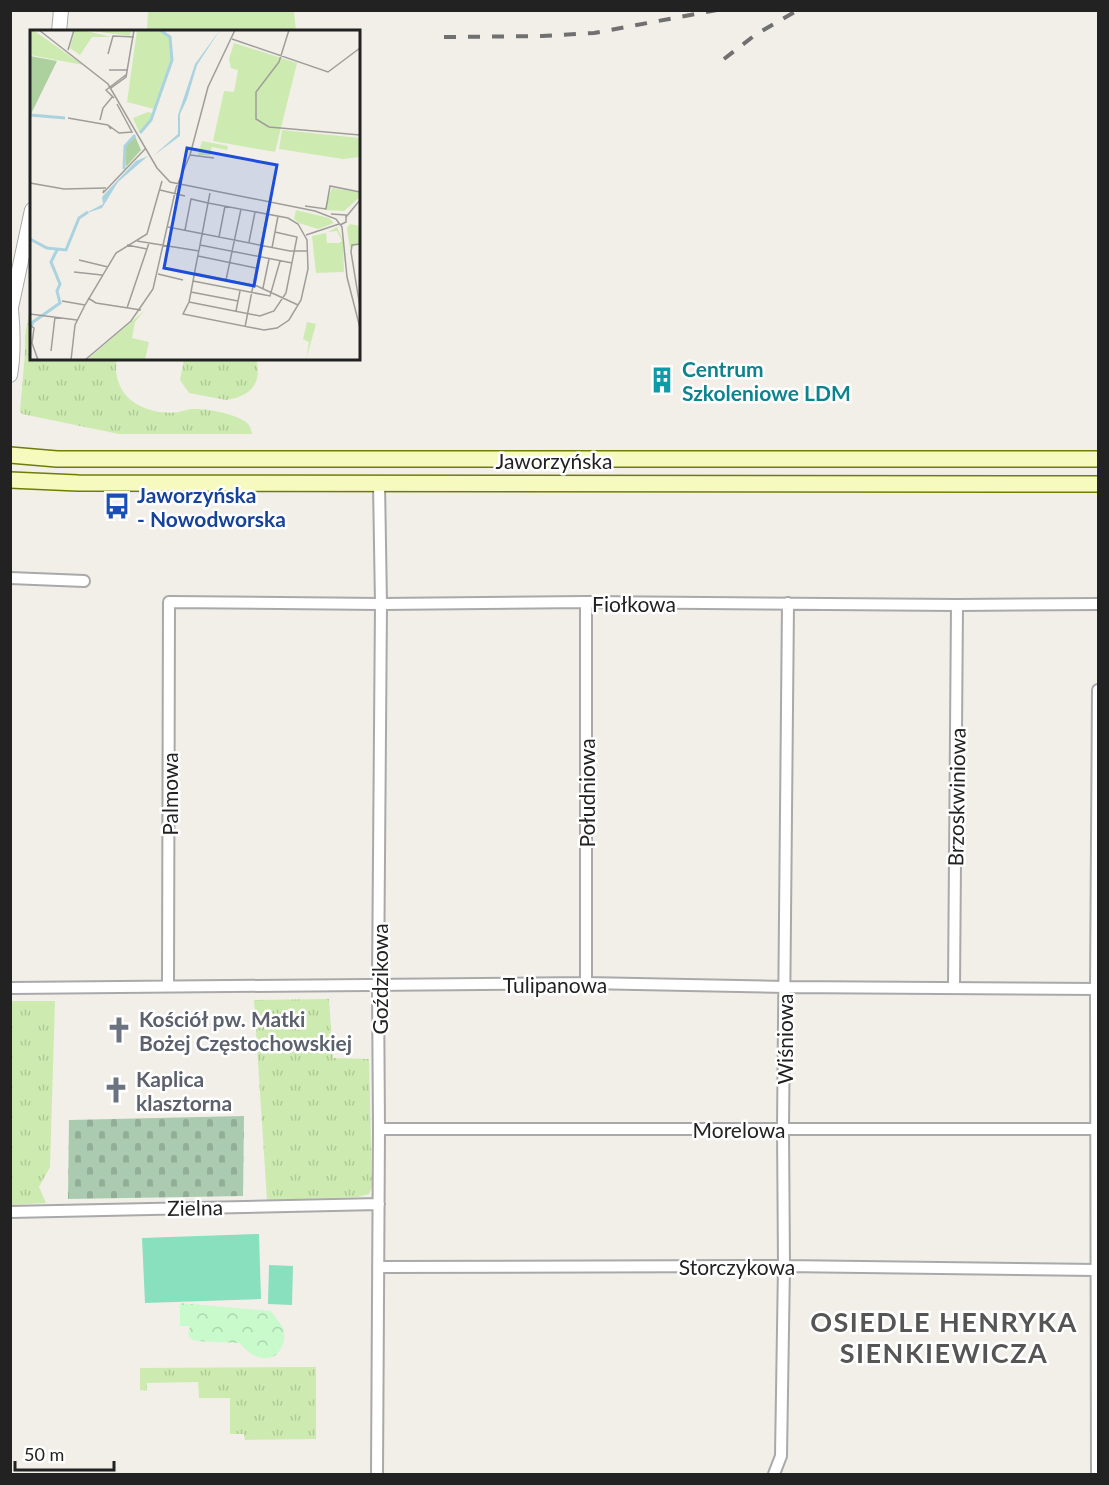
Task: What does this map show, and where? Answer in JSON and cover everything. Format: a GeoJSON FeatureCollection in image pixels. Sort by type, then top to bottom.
{"type":"FeatureCollection","features":[{"type":"Feature","properties":{"kind":"main road","name":"Jaworzyńska"},"geometry":{"type":"LineString","coordinates":[[10,455],[46,459],[1098,459]]}},
{"type":"Feature","properties":{"kind":"main road","name":"Jaworzyńska"},"geometry":{"type":"LineString","coordinates":[[10,480],[78,483],[1098,484]]}},
{"type":"Feature","properties":{"kind":"street"},"geometry":{"type":"LineString","coordinates":[[59,30],[61,10]]}},
{"type":"Feature","properties":{"kind":"street"},"geometry":{"type":"LineString","coordinates":[[10,375],[13,342],[11,310],[30,220]]}},
{"type":"Feature","properties":{"kind":"street","name":"Goździkowa"},"geometry":{"type":"LineString","coordinates":[[377,1474],[380,1129],[378,985],[380,484]]}},
{"type":"Feature","properties":{"kind":"street"},"geometry":{"type":"LineString","coordinates":[[10,578],[84,581]]}},
{"type":"Feature","properties":{"kind":"street","name":"Fiołkowa"},"geometry":{"type":"LineString","coordinates":[[169,602],[1098,604]]}},
{"type":"Feature","properties":{"kind":"street","name":"Palmowa"},"geometry":{"type":"LineString","coordinates":[[168,986],[169,602]]}},
{"type":"Feature","properties":{"kind":"street","name":"Południowa"},"geometry":{"type":"LineString","coordinates":[[586,602],[586,983]]}},
{"type":"Feature","properties":{"kind":"street","name":"Wiśniowa"},"geometry":{"type":"LineString","coordinates":[[774,1474],[781,1456],[788,603]]}},
{"type":"Feature","properties":{"kind":"street","name":"Brzoskwiniowa"},"geometry":{"type":"LineString","coordinates":[[954,988],[957,605]]}},
{"type":"Feature","properties":{"kind":"street"},"geometry":{"type":"LineString","coordinates":[[1097,1474],[1098,690]]}},
{"type":"Feature","properties":{"kind":"street","name":"Tulipanowa"},"geometry":{"type":"LineString","coordinates":[[10,988],[586,983],[1097,989]]}},
{"type":"Feature","properties":{"kind":"street","name":"Morelowa"},"geometry":{"type":"LineString","coordinates":[[380,1129],[1097,1129]]}},
{"type":"Feature","properties":{"kind":"street","name":"Zielna"},"geometry":{"type":"LineString","coordinates":[[10,1212],[379,1204]]}},
{"type":"Feature","properties":{"kind":"street","name":"Storczykowa"},"geometry":{"type":"LineString","coordinates":[[378,1266],[784,1266],[1096,1270]]}},
{"type":"Feature","properties":{"kind":"green space"},"geometry":{"type":"Polygon","coordinates":[[[148,11],[294,11],[296,30],[147,30],[148,11]]]}},
{"type":"Feature","properties":{"kind":"green space"},"geometry":{"type":"Polygon","coordinates":[[[30,307],[30,360],[117,360],[116,374],[122,390],[140,406],[171,413],[189,409],[221,412],[246,422],[252,434],[119,434],[22,414],[20,411],[25,335],[30,307]]]}},
{"type":"Feature","properties":{"kind":"green space"},"geometry":{"type":"Polygon","coordinates":[[[184,360],[256,360],[258,368],[256,382],[248,392],[226,400],[189,393],[180,380],[184,360]]]}},
{"type":"Feature","properties":{"kind":"green space"},"geometry":{"type":"Polygon","coordinates":[[[329,999],[333,1058],[369,1059],[372,1187],[369,1194],[358,1197],[267,1200],[254,1000],[329,999]]]}},
{"type":"Feature","properties":{"kind":"green space"},"geometry":{"type":"Polygon","coordinates":[[[11,1001],[55,1001],[50,1167],[39,1187],[46,1203],[11,1205],[11,1001]]]}},
{"type":"Feature","properties":{"kind":"green space"},"geometry":{"type":"Polygon","coordinates":[[[244,1116],[243,1196],[68,1199],[69,1120],[244,1116]]]}},
{"type":"Feature","properties":{"kind":"green space"},"geometry":{"type":"Polygon","coordinates":[[[259,1234],[261,1299],[145,1303],[142,1238],[259,1234]]]}},
{"type":"Feature","properties":{"kind":"green space"},"geometry":{"type":"Polygon","coordinates":[[[269,1265],[293,1266],[292,1305],[268,1304],[269,1265]]]}},
{"type":"Feature","properties":{"kind":"green space"},"geometry":{"type":"Polygon","coordinates":[[[180,1303],[271,1311],[284,1329],[283,1344],[274,1356],[263,1358],[250,1353],[240,1343],[196,1341],[188,1334],[190,1326],[180,1326],[180,1303]]]}},
{"type":"Feature","properties":{"kind":"green space"},"geometry":{"type":"Polygon","coordinates":[[[316,1367],[316,1439],[245,1440],[244,1434],[230,1434],[230,1398],[199,1398],[198,1382],[147,1383],[147,1391],[140,1390],[140,1368],[316,1367]]]}},
{"type":"Feature","properties":{"kind":"railway"},"geometry":{"type":"LineString","coordinates":[[444,37],[594,33],[717,10]]}},
{"type":"Feature","properties":{"kind":"railway"},"geometry":{"type":"LineString","coordinates":[[724,59],[755,35],[798,10]]}},
{"type":"Feature","properties":{"kind":"place","name":"Centrum Szkoleniowe LDM"},"geometry":{"type":"Point","coordinates":[662,380]}},
{"type":"Feature","properties":{"kind":"place","name":"Jaworzyńska - Nowodworska"},"geometry":{"type":"Point","coordinates":[117,506]}},
{"type":"Feature","properties":{"kind":"place","name":"Kościół pw. Matki Bożej Częstochowskiej"},"geometry":{"type":"Point","coordinates":[119,1030]}},
{"type":"Feature","properties":{"kind":"place","name":"Kaplica klasztorna"},"geometry":{"type":"Point","coordinates":[116,1090]}},
{"type":"Feature","properties":{"kind":"district","name":"OSIEDLE HENRYKA SIENKIEWICZA"},"geometry":{"type":"Point","coordinates":[944,1336]}}]}
